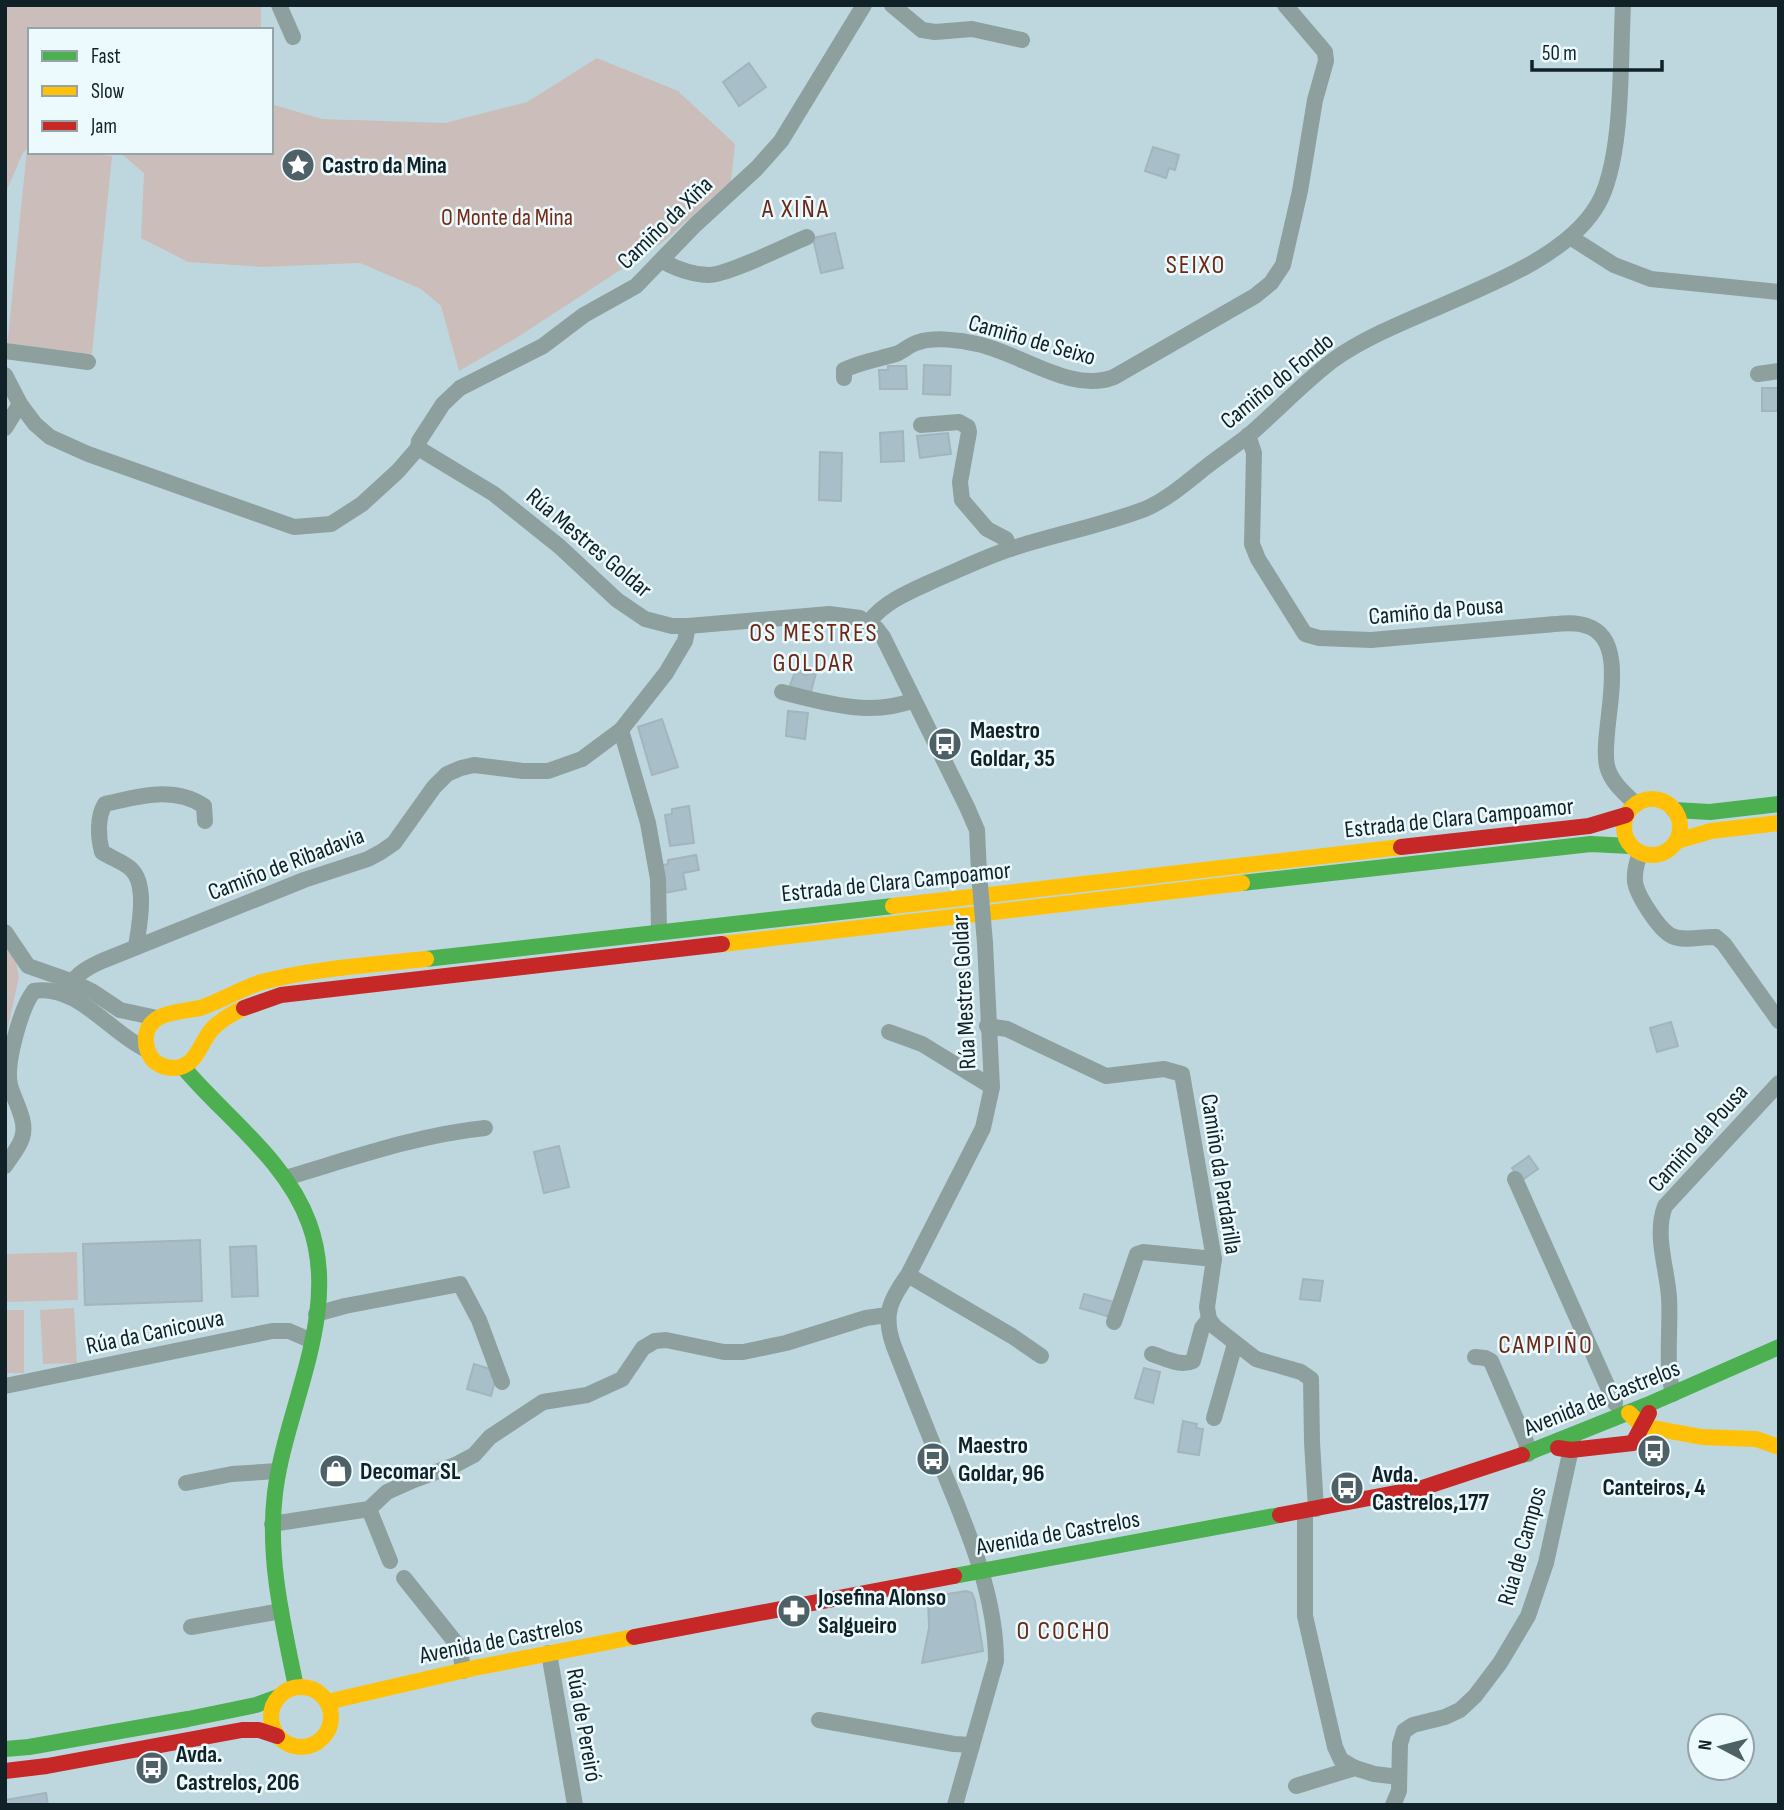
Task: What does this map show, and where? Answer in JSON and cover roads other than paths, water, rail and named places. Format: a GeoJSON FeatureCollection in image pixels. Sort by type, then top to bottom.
{"type":"FeatureCollection","features":[{"type":"Feature","properties":{"kind":"main road","name":"Estrada de Clara Campoamor"},"geometry":{"type":"LineString","coordinates":[[157,1018],[197,1009],[256,984],[277,979],[659,931],[1589,826],[1631,809],[1644,800],[1661,800],[1674,810],[1710,812],[1779,804]]}},
{"type":"Feature","properties":{"kind":"main road"},"geometry":{"type":"LineString","coordinates":[[1631,809],[1623,831],[1635,850]]}},
{"type":"Feature","properties":{"kind":"main road"},"geometry":{"type":"LineString","coordinates":[[1674,810],[1680,825],[1677,841]]}},
{"type":"Feature","properties":{"kind":"main road","name":"Estrada de Clara Campoamor"},"geometry":{"type":"LineString","coordinates":[[183,1067],[194,1059],[213,1028],[225,1018],[263,1001],[293,994],[1591,845],[1635,850],[1647,856],[1661,855],[1677,841],[1711,831],[1779,823]]}},
{"type":"Feature","properties":{"kind":"main road"},"geometry":{"type":"LineString","coordinates":[[174,1013],[191,1020],[200,1036],[200,1046]]}},
{"type":"Feature","properties":{"kind":"main road"},"geometry":{"type":"LineString","coordinates":[[157,1018],[147,1033],[147,1050],[157,1064],[165,1068],[183,1067],[202,1090],[254,1141],[285,1178],[310,1224],[318,1286],[316,1314],[312,1341],[285,1434],[272,1524],[274,1567],[296,1687]]}},
{"type":"Feature","properties":{"kind":"main road","name":"Avenida de Castrelos"},"geometry":{"type":"LineString","coordinates":[[327,1702],[549,1653],[1422,1488],[1489,1469],[1548,1446],[1572,1443],[1621,1411],[1664,1398],[1779,1348]]}},
{"type":"Feature","properties":{"kind":"main road"},"geometry":{"type":"LineString","coordinates":[[1629,1443],[1664,1398]]}},
{"type":"Feature","properties":{"kind":"main road"},"geometry":{"type":"LineString","coordinates":[[1660,1428],[1656,1421],[1657,1411],[1664,1398]]}},
{"type":"Feature","properties":{"kind":"main road"},"geometry":{"type":"LineString","coordinates":[[1629,1443],[1616,1438],[1614,1432],[1621,1411],[1642,1426],[1702,1437],[1747,1438],[1779,1447]]}},
{"type":"Feature","properties":{"kind":"main road"},"geometry":{"type":"LineString","coordinates":[[1572,1443],[1678,1442],[1702,1437]]}},
{"type":"Feature","properties":{"kind":"main road"},"geometry":{"type":"LineString","coordinates":[[5,1749],[188,1719],[256,1704],[278,1697],[286,1690],[296,1687],[314,1690],[327,1702],[330,1710],[329,1728],[318,1742],[310,1746],[292,1746],[277,1736],[259,1730],[242,1730],[47,1766],[5,1771]]}},
{"type":"Feature","properties":{"kind":"main road"},"geometry":{"type":"LineString","coordinates":[[277,1736],[270,1717],[278,1697]]}},
{"type":"Feature","properties":{"kind":"street"},"geometry":{"type":"LineString","coordinates":[[279,5],[293,37]]}},
{"type":"Feature","properties":{"kind":"street","name":"Camiño da Xiña"},"geometry":{"type":"LineString","coordinates":[[418,448],[419,441],[443,404],[460,388],[543,346],[584,315],[636,286],[695,225],[757,168],[781,141],[864,5]]}},
{"type":"Feature","properties":{"kind":"street"},"geometry":{"type":"LineString","coordinates":[[891,5],[922,30],[972,29],[1022,40]]}},
{"type":"Feature","properties":{"kind":"street","name":"Camiño de Seixo"},"geometry":{"type":"LineString","coordinates":[[844,378],[845,370],[854,365],[900,352],[909,345],[922,341],[934,341],[979,344],[1077,381],[1101,382],[1143,361],[1255,296],[1271,283],[1283,265],[1300,191],[1315,100],[1326,61],[1325,51],[1285,5]]}},
{"type":"Feature","properties":{"kind":"street","name":"Camiño do Fondo"},"geometry":{"type":"LineString","coordinates":[[869,622],[885,606],[910,591],[1010,549],[1148,508],[1169,496],[1248,435],[1333,360],[1384,332],[1522,268],[1570,237],[1599,203],[1612,169],[1623,5]]}},
{"type":"Feature","properties":{"kind":"street"},"geometry":{"type":"LineString","coordinates":[[662,261],[676,268],[709,275],[807,237]]}},
{"type":"Feature","properties":{"kind":"street"},"geometry":{"type":"LineString","coordinates":[[1570,237],[1614,265],[1651,279],[1779,292]]}},
{"type":"Feature","properties":{"kind":"street"},"geometry":{"type":"LineString","coordinates":[[5,351],[88,362]]}},
{"type":"Feature","properties":{"kind":"street"},"geometry":{"type":"LineString","coordinates":[[1758,374],[1779,371]]}},
{"type":"Feature","properties":{"kind":"street"},"geometry":{"type":"LineString","coordinates":[[5,375],[20,404],[35,424],[50,437],[88,454],[294,527],[331,524],[362,504],[398,471],[418,448]]}},
{"type":"Feature","properties":{"kind":"street"},"geometry":{"type":"LineString","coordinates":[[5,428],[20,404]]}},
{"type":"Feature","properties":{"kind":"street"},"geometry":{"type":"LineString","coordinates":[[921,425],[959,422],[968,427],[970,432],[960,482],[962,500],[987,529],[1006,539],[1010,549]]}},
{"type":"Feature","properties":{"kind":"street","name":"Camiño da Pousa"},"geometry":{"type":"LineString","coordinates":[[1248,435],[1254,453],[1252,544],[1258,559],[1305,634],[1319,638],[1371,640],[1568,623],[1588,626],[1606,643],[1614,673],[1605,744],[1607,767],[1631,809]]}},
{"type":"Feature","properties":{"kind":"street","name":"Rúa Mestres Goldar"},"geometry":{"type":"LineString","coordinates":[[418,448],[494,494],[559,546],[634,612],[657,623],[688,626],[829,614],[860,618],[869,622],[883,637],[977,830],[992,1055],[992,1087],[983,1128],[908,1275],[893,1296],[887,1315]]}},
{"type":"Feature","properties":{"kind":"street","name":"Camiño de Ribadavia"},"geometry":{"type":"LineString","coordinates":[[68,988],[87,968],[381,852],[394,843],[447,774],[474,765],[548,771],[582,760],[621,730],[666,673],[685,642],[688,626]]}},
{"type":"Feature","properties":{"kind":"street"},"geometry":{"type":"LineString","coordinates":[[782,692],[839,706],[892,707],[914,699]]}},
{"type":"Feature","properties":{"kind":"street"},"geometry":{"type":"LineString","coordinates":[[621,730],[648,822],[658,879],[659,931]]}},
{"type":"Feature","properties":{"kind":"street"},"geometry":{"type":"LineString","coordinates":[[136,947],[141,910],[136,877],[130,868],[102,852],[99,841],[100,811],[105,804],[153,793],[165,794],[196,800],[204,806],[205,821]]}},
{"type":"Feature","properties":{"kind":"street"},"geometry":{"type":"LineString","coordinates":[[1635,850],[1635,881],[1638,894],[1665,931],[1680,938],[1716,937],[1724,944],[1779,1020]]}},
{"type":"Feature","properties":{"kind":"street"},"geometry":{"type":"LineString","coordinates":[[5,933],[34,977],[34,991],[26,1001],[9,1065],[10,1085],[22,1120],[22,1138],[5,1166]]}},
{"type":"Feature","properties":{"kind":"street"},"geometry":{"type":"LineString","coordinates":[[28,966],[68,988],[135,1044],[147,1050]]}},
{"type":"Feature","properties":{"kind":"street"},"geometry":{"type":"LineString","coordinates":[[34,991],[68,988],[93,992],[120,1010],[157,1018]]}},
{"type":"Feature","properties":{"kind":"street","name":"Camiño da Pardarilla"},"geometry":{"type":"LineString","coordinates":[[988,1026],[1007,1029],[1107,1076],[1164,1069],[1182,1074],[1214,1259],[1207,1307],[1209,1319]]}},
{"type":"Feature","properties":{"kind":"street","name":"Rúa Mestres Goldar"},"geometry":{"type":"LineString","coordinates":[[888,1032],[922,1044],[992,1087]]}},
{"type":"Feature","properties":{"kind":"street","name":"Camiño da Pousa"},"geometry":{"type":"LineString","coordinates":[[1664,1398],[1668,1374],[1669,1299],[1660,1218],[1665,1206],[1779,1083]]}},
{"type":"Feature","properties":{"kind":"street"},"geometry":{"type":"LineString","coordinates":[[285,1178],[415,1141],[457,1131],[485,1128]]}},
{"type":"Feature","properties":{"kind":"street"},"geometry":{"type":"LineString","coordinates":[[1515,1179],[1621,1411]]}},
{"type":"Feature","properties":{"kind":"street"},"geometry":{"type":"LineString","coordinates":[[1114,1322],[1137,1254],[1143,1252],[1214,1259]]}},
{"type":"Feature","properties":{"kind":"street"},"geometry":{"type":"LineString","coordinates":[[908,1275],[1041,1356]]}},
{"type":"Feature","properties":{"kind":"street"},"geometry":{"type":"LineString","coordinates":[[316,1314],[460,1284],[479,1320],[502,1382]]}},
{"type":"Feature","properties":{"kind":"street"},"geometry":{"type":"LineString","coordinates":[[272,1524],[369,1509],[387,1492],[474,1455],[490,1437],[543,1402],[587,1395],[622,1379],[643,1348],[655,1341],[666,1340],[724,1352],[743,1352],[786,1343],[866,1318],[887,1315],[888,1331],[893,1345],[970,1535],[988,1604],[996,1661],[955,1805]]}},
{"type":"Feature","properties":{"kind":"street"},"geometry":{"type":"LineString","coordinates":[[1152,1354],[1183,1364],[1193,1361],[1202,1328],[1209,1319],[1256,1360],[1301,1372],[1311,1379],[1311,1510],[1305,1616],[1335,1746],[1341,1759],[1355,1768],[1374,1774],[1399,1777]]}},
{"type":"Feature","properties":{"kind":"street","name":"Rúa da Canicouva"},"geometry":{"type":"LineString","coordinates":[[5,1386],[272,1331],[289,1331],[312,1341]]}},
{"type":"Feature","properties":{"kind":"street"},"geometry":{"type":"LineString","coordinates":[[1214,1418],[1235,1344]]}},
{"type":"Feature","properties":{"kind":"street"},"geometry":{"type":"LineString","coordinates":[[1475,1357],[1491,1361],[1526,1442],[1528,1454]]}},
{"type":"Feature","properties":{"kind":"street","name":"Rúa de Campos"},"geometry":{"type":"LineString","coordinates":[[1393,1805],[1399,1791],[1400,1744],[1404,1731],[1413,1725],[1445,1717],[1460,1710],[1475,1696],[1500,1663],[1528,1616],[1546,1563],[1572,1443]]}},
{"type":"Feature","properties":{"kind":"street"},"geometry":{"type":"LineString","coordinates":[[186,1483],[232,1474],[278,1471]]}},
{"type":"Feature","properties":{"kind":"street"},"geometry":{"type":"LineString","coordinates":[[369,1509],[390,1561]]}},
{"type":"Feature","properties":{"kind":"street"},"geometry":{"type":"LineString","coordinates":[[404,1578],[460,1648],[463,1671]]}},
{"type":"Feature","properties":{"kind":"street"},"geometry":{"type":"LineString","coordinates":[[191,1627],[281,1612]]}},
{"type":"Feature","properties":{"kind":"street","name":"Rúa de Pereiró"},"geometry":{"type":"LineString","coordinates":[[549,1653],[575,1805]]}},
{"type":"Feature","properties":{"kind":"street"},"geometry":{"type":"LineString","coordinates":[[818,1720],[972,1745]]}},
{"type":"Feature","properties":{"kind":"street"},"geometry":{"type":"LineString","coordinates":[[1296,1786],[1355,1768]]}},
{"type":"Feature","properties":{"kind":"place","name":"Castro da Mina"},"geometry":{"type":"Point","coordinates":[298,165]}},
{"type":"Feature","properties":{"kind":"place","name":"Maestro Goldar, 35"},"geometry":{"type":"Point","coordinates":[945,744]}},
{"type":"Feature","properties":{"kind":"place","name":"Canteiros, 4"},"geometry":{"type":"Point","coordinates":[1654,1451]}},
{"type":"Feature","properties":{"kind":"place","name":"Maestro Goldar, 96"},"geometry":{"type":"Point","coordinates":[933,1459]}},
{"type":"Feature","properties":{"kind":"place","name":"Decomar SL"},"geometry":{"type":"Point","coordinates":[336,1471]}},
{"type":"Feature","properties":{"kind":"place","name":"Avda. Castrelos,177"},"geometry":{"type":"Point","coordinates":[1347,1488]}},
{"type":"Feature","properties":{"kind":"place","name":"Josefina Alonso Salgueiro"},"geometry":{"type":"Point","coordinates":[794,1611]}},
{"type":"Feature","properties":{"kind":"place","name":"Avda. Castrelos, 206"},"geometry":{"type":"Point","coordinates":[152,1768]}},
{"type":"Feature","properties":{"kind":"district","name":"A XIÑA"},"geometry":{"type":"Point","coordinates":[796,209]}},
{"type":"Feature","properties":{"kind":"district","name":"SEIXO"},"geometry":{"type":"Point","coordinates":[1196,265]}},
{"type":"Feature","properties":{"kind":"district","name":"OS MESTRES GOLDAR"},"geometry":{"type":"Point","coordinates":[814,648]}},
{"type":"Feature","properties":{"kind":"district","name":"CAMPIÑO"},"geometry":{"type":"Point","coordinates":[1546,1345]}},
{"type":"Feature","properties":{"kind":"district","name":"O COCHO"},"geometry":{"type":"Point","coordinates":[1064,1631]}},
{"type":"Feature","properties":{"kind":"park label","name":"O Monte da Mina"},"geometry":{"type":"Point","coordinates":[507,217]}}]}
